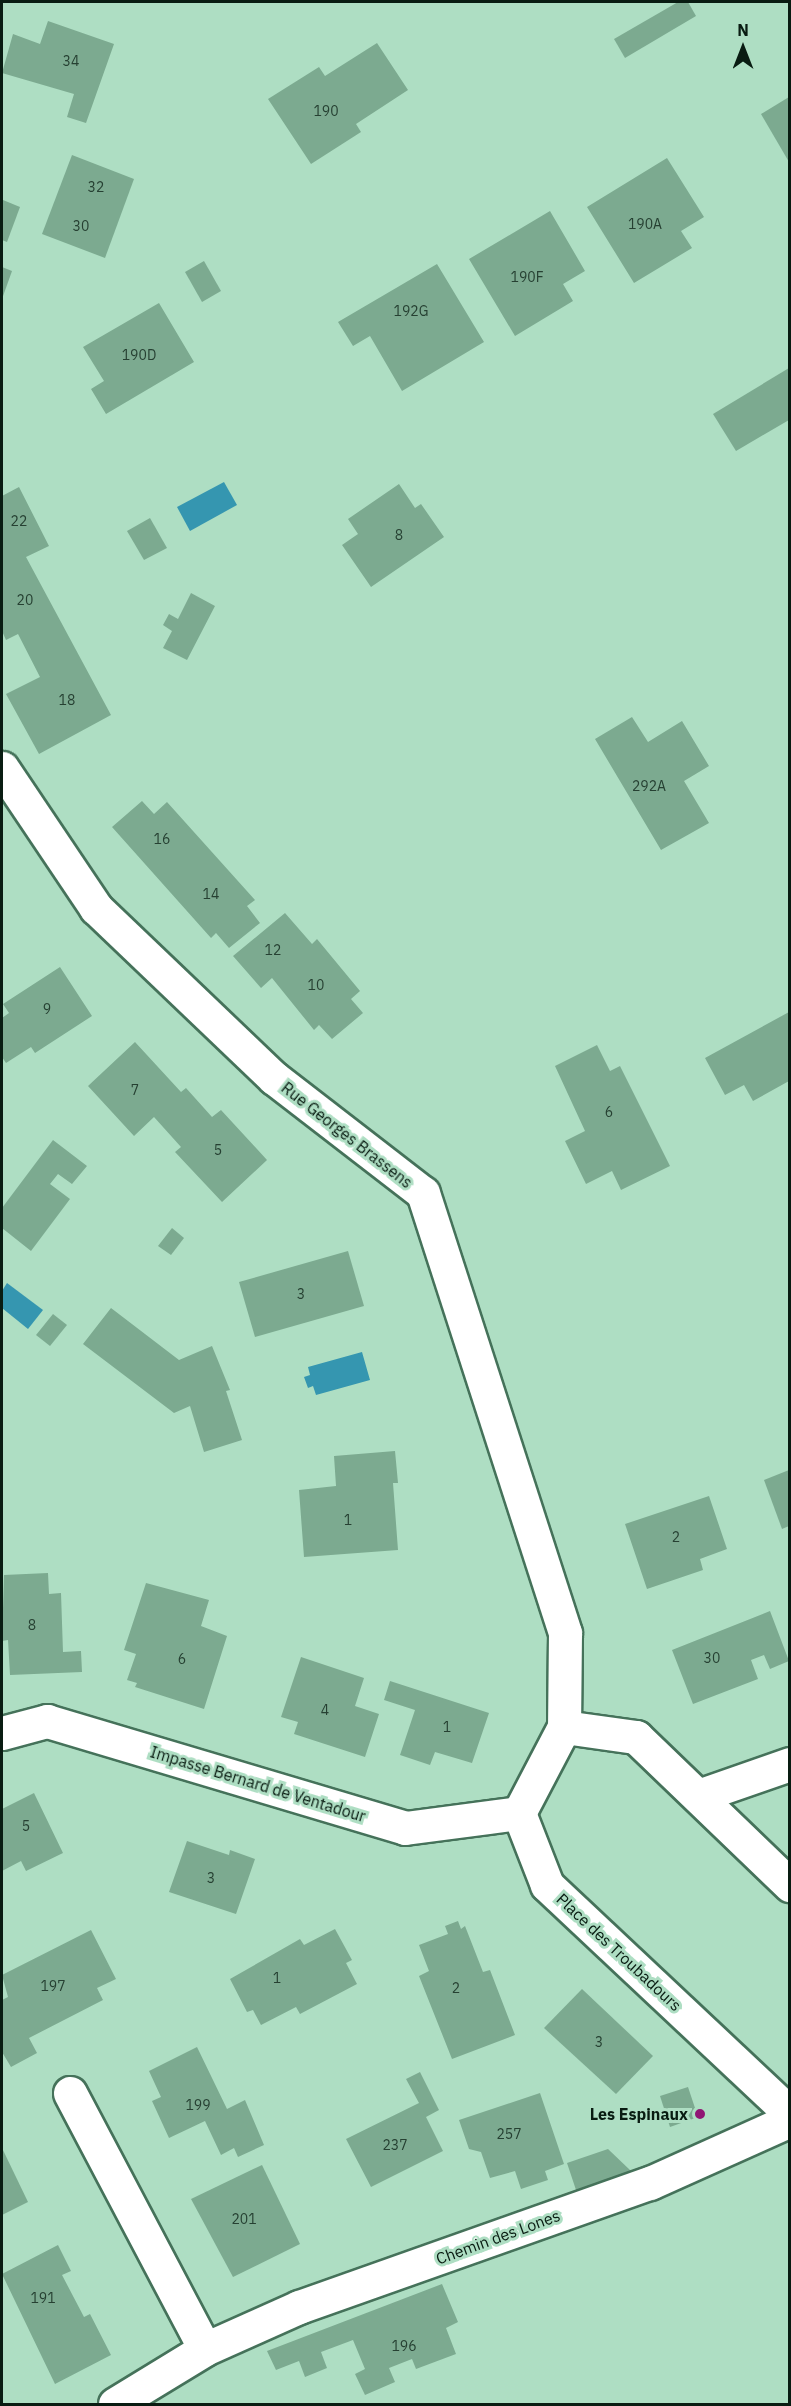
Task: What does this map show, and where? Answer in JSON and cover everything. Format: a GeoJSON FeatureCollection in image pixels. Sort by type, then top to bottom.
{"type":"FeatureCollection","features":[{"type":"Feature","properties":{"kind":"street","name":"Rue Georges Brassens"},"geometry":{"type":"LineString","coordinates":[[2,768],[96,908],[274,1078],[423,1193],[565,1634],[564,1727]]}},
{"type":"Feature","properties":{"kind":"street","name":"Impasse Bernard de Ventadour"},"geometry":{"type":"LineString","coordinates":[[2,1733],[47,1721],[405,1828],[519,1813]]}},
{"type":"Feature","properties":{"kind":"street"},"geometry":{"type":"LineString","coordinates":[[519,1813],[564,1727],[636,1737],[789,1885]]}},
{"type":"Feature","properties":{"kind":"street"},"geometry":{"type":"LineString","coordinates":[[698,1796],[789,1764]]}},
{"type":"Feature","properties":{"kind":"street","name":"Place des Troubadours"},"geometry":{"type":"LineString","coordinates":[[519,1813],[547,1884],[789,2113]]}},
{"type":"Feature","properties":{"kind":"street"},"geometry":{"type":"LineString","coordinates":[[70,2093],[205,2349]]}},
{"type":"Feature","properties":{"kind":"street","name":"Chemin des Lones"},"geometry":{"type":"LineString","coordinates":[[115,2404],[205,2349],[298,2307],[650,2183],[789,2120]]}},
{"type":"Feature","properties":{"kind":"water"},"geometry":{"type":"Polygon","coordinates":[[[224,482],[237,505],[190,531],[177,507],[224,482]]]}},
{"type":"Feature","properties":{"kind":"water"},"geometry":{"type":"Polygon","coordinates":[[[7,1283],[43,1310],[28,1329],[2,1308],[2,1291],[7,1283]]]}},
{"type":"Feature","properties":{"kind":"water"},"geometry":{"type":"Polygon","coordinates":[[[362,1352],[370,1380],[316,1395],[313,1386],[308,1388],[304,1377],[310,1375],[308,1367],[362,1352]]]}},
{"type":"Feature","properties":{"kind":"building"},"geometry":{"type":"Polygon","coordinates":[[[678,2],[688,2],[696,16],[625,58],[614,39],[678,2]]]}},
{"type":"Feature","properties":{"kind":"building"},"geometry":{"type":"Polygon","coordinates":[[[48,21],[114,44],[86,123],[67,117],[74,94],[2,73],[13,34],[40,44],[48,21]]]}},
{"type":"Feature","properties":{"kind":"building"},"geometry":{"type":"Polygon","coordinates":[[[377,43],[408,90],[356,124],[361,132],[311,164],[268,99],[319,67],[325,76],[377,43]]]}},
{"type":"Feature","properties":{"kind":"building"},"geometry":{"type":"Polygon","coordinates":[[[789,97],[789,162],[761,114],[789,97]]]}},
{"type":"Feature","properties":{"kind":"building"},"geometry":{"type":"Polygon","coordinates":[[[72,155],[134,179],[105,258],[42,234],[72,155]]]}},
{"type":"Feature","properties":{"kind":"building"},"geometry":{"type":"Polygon","coordinates":[[[667,158],[704,217],[681,231],[692,248],[634,283],[587,207],[667,158]]]}},
{"type":"Feature","properties":{"kind":"building"},"geometry":{"type":"Polygon","coordinates":[[[3,200],[20,207],[7,242],[2,240],[3,200]]]}},
{"type":"Feature","properties":{"kind":"building"},"geometry":{"type":"Polygon","coordinates":[[[550,211],[585,271],[563,284],[573,301],[515,336],[469,259],[550,211]]]}},
{"type":"Feature","properties":{"kind":"building"},"geometry":{"type":"Polygon","coordinates":[[[204,261],[221,291],[202,302],[185,272],[204,261]]]}},
{"type":"Feature","properties":{"kind":"building"},"geometry":{"type":"Polygon","coordinates":[[[437,264],[484,342],[402,391],[370,336],[353,346],[338,322],[437,264]]]}},
{"type":"Feature","properties":{"kind":"building"},"geometry":{"type":"Polygon","coordinates":[[[2,267],[12,271],[2,299],[2,267]]]}},
{"type":"Feature","properties":{"kind":"building"},"geometry":{"type":"Polygon","coordinates":[[[159,303],[194,362],[106,414],[91,389],[104,381],[83,347],[159,303]]]}},
{"type":"Feature","properties":{"kind":"building"},"geometry":{"type":"Polygon","coordinates":[[[789,368],[789,420],[736,451],[713,414],[789,368]]]}},
{"type":"Feature","properties":{"kind":"building"},"geometry":{"type":"Polygon","coordinates":[[[399,484],[415,508],[421,504],[444,537],[371,587],[342,545],[358,534],[348,519],[399,484]]]}},
{"type":"Feature","properties":{"kind":"building"},"geometry":{"type":"Polygon","coordinates":[[[19,487],[49,546],[26,557],[111,715],[39,754],[6,694],[40,677],[18,634],[6,640],[2,631],[2,496],[19,487]]]}},
{"type":"Feature","properties":{"kind":"building"},"geometry":{"type":"Polygon","coordinates":[[[150,518],[167,548],[144,560],[127,531],[150,518]]]}},
{"type":"Feature","properties":{"kind":"building"},"geometry":{"type":"Polygon","coordinates":[[[191,593],[215,606],[187,660],[163,648],[172,631],[163,625],[169,614],[178,619],[191,593]]]}},
{"type":"Feature","properties":{"kind":"building"},"geometry":{"type":"Polygon","coordinates":[[[632,717],[648,742],[682,721],[709,766],[684,781],[709,823],[661,850],[595,739],[632,717]]]}},
{"type":"Feature","properties":{"kind":"building"},"geometry":{"type":"Polygon","coordinates":[[[142,801],[154,814],[167,802],[255,900],[247,906],[260,923],[229,948],[216,933],[211,938],[112,827],[142,801]]]}},
{"type":"Feature","properties":{"kind":"building"},"geometry":{"type":"Polygon","coordinates":[[[285,913],[312,944],[317,939],[360,991],[351,999],[363,1013],[332,1039],[319,1025],[314,1030],[272,978],[261,988],[233,956],[285,913]]]}},
{"type":"Feature","properties":{"kind":"building"},"geometry":{"type":"Polygon","coordinates":[[[60,967],[92,1016],[35,1053],[31,1047],[6,1063],[2,1057],[2,1018],[9,1013],[3,1004],[60,967]]]}},
{"type":"Feature","properties":{"kind":"building"},"geometry":{"type":"Polygon","coordinates":[[[789,1012],[789,1081],[753,1101],[744,1085],[725,1095],[705,1058],[789,1012]]]}},
{"type":"Feature","properties":{"kind":"building"},"geometry":{"type":"Polygon","coordinates":[[[135,1042],[181,1092],[186,1088],[212,1117],[221,1110],[267,1160],[222,1202],[175,1152],[181,1147],[154,1117],[134,1136],[88,1086],[135,1042]]]}},
{"type":"Feature","properties":{"kind":"building"},"geometry":{"type":"Polygon","coordinates":[[[597,1045],[610,1071],[620,1066],[670,1166],[621,1190],[612,1171],[586,1184],[565,1141],[585,1131],[555,1066],[597,1045]]]}},
{"type":"Feature","properties":{"kind":"building"},"geometry":{"type":"Polygon","coordinates":[[[53,1140],[87,1166],[72,1184],[58,1174],[50,1184],[70,1199],[31,1251],[2,1228],[2,1208],[53,1140]]]}},
{"type":"Feature","properties":{"kind":"building"},"geometry":{"type":"Polygon","coordinates":[[[172,1228],[184,1238],[171,1255],[158,1246],[172,1228]]]}},
{"type":"Feature","properties":{"kind":"building"},"geometry":{"type":"Polygon","coordinates":[[[348,1251],[364,1306],[255,1337],[239,1282],[348,1251]]]}},
{"type":"Feature","properties":{"kind":"building"},"geometry":{"type":"Polygon","coordinates":[[[111,1308],[179,1360],[212,1346],[230,1390],[226,1391],[242,1440],[204,1452],[190,1406],[174,1413],[83,1344],[111,1308]]]}},
{"type":"Feature","properties":{"kind":"building"},"geometry":{"type":"Polygon","coordinates":[[[53,1314],[67,1325],[50,1346],[36,1335],[53,1314]]]}},
{"type":"Feature","properties":{"kind":"building"},"geometry":{"type":"Polygon","coordinates":[[[395,1451],[398,1483],[393,1483],[398,1550],[304,1557],[299,1490],[336,1486],[334,1456],[395,1451]]]}},
{"type":"Feature","properties":{"kind":"building"},"geometry":{"type":"Polygon","coordinates":[[[789,1470],[789,1526],[782,1529],[764,1480],[789,1470]]]}},
{"type":"Feature","properties":{"kind":"building"},"geometry":{"type":"Polygon","coordinates":[[[709,1496],[727,1549],[700,1559],[703,1570],[647,1589],[625,1524],[709,1496]]]}},
{"type":"Feature","properties":{"kind":"building"},"geometry":{"type":"Polygon","coordinates":[[[48,1573],[49,1594],[61,1593],[63,1652],[81,1651],[82,1672],[10,1675],[8,1640],[2,1641],[4,1575],[48,1573]]]}},
{"type":"Feature","properties":{"kind":"building"},"geometry":{"type":"Polygon","coordinates":[[[146,1583],[209,1600],[201,1626],[227,1636],[204,1709],[135,1687],[137,1683],[127,1680],[136,1654],[124,1650],[146,1583]]]}},
{"type":"Feature","properties":{"kind":"building"},"geometry":{"type":"Polygon","coordinates":[[[770,1611],[789,1661],[770,1669],[764,1655],[751,1660],[758,1679],[693,1704],[672,1650],[770,1611]]]}},
{"type":"Feature","properties":{"kind":"building"},"geometry":{"type":"Polygon","coordinates":[[[301,1657],[364,1678],[355,1706],[379,1714],[365,1757],[294,1734],[298,1722],[281,1717],[301,1657]]]}},
{"type":"Feature","properties":{"kind":"building"},"geometry":{"type":"Polygon","coordinates":[[[390,1681],[489,1713],[472,1763],[435,1752],[430,1765],[400,1755],[415,1710],[384,1700],[390,1681]]]}},
{"type":"Feature","properties":{"kind":"building"},"geometry":{"type":"Polygon","coordinates":[[[34,1793],[63,1853],[26,1871],[21,1861],[2,1871],[2,1809],[34,1793]]]}},
{"type":"Feature","properties":{"kind":"building"},"geometry":{"type":"Polygon","coordinates":[[[187,1841],[229,1855],[230,1850],[255,1859],[236,1914],[169,1892],[187,1841]]]}},
{"type":"Feature","properties":{"kind":"building"},"geometry":{"type":"Polygon","coordinates":[[[458,1921],[461,1929],[465,1926],[483,1972],[490,1970],[515,2035],[452,2059],[419,1976],[429,1971],[419,1945],[448,1934],[445,1926],[458,1921]]]}},
{"type":"Feature","properties":{"kind":"building"},"geometry":{"type":"Polygon","coordinates":[[[335,1929],[352,1960],[346,1963],[357,1984],[300,2014],[296,2007],[261,2025],[253,2010],[247,2012],[230,1979],[300,1939],[304,1945],[335,1929]]]}},
{"type":"Feature","properties":{"kind":"building"},"geometry":{"type":"Polygon","coordinates":[[[91,1930],[116,1979],[97,1988],[103,2000],[29,2038],[37,2053],[11,2067],[2,2052],[2,2000],[8,1997],[2,1975],[91,1930]]]}},
{"type":"Feature","properties":{"kind":"building"},"geometry":{"type":"Polygon","coordinates":[[[582,1989],[653,2056],[616,2094],[544,2028],[582,1989]]]}},
{"type":"Feature","properties":{"kind":"building"},"geometry":{"type":"Polygon","coordinates":[[[197,2047],[227,2109],[245,2100],[264,2145],[238,2157],[234,2148],[221,2155],[205,2121],[169,2138],[152,2101],[161,2097],[149,2071],[197,2047]]]}},
{"type":"Feature","properties":{"kind":"building"},"geometry":{"type":"Polygon","coordinates":[[[420,2072],[439,2110],[426,2117],[443,2151],[371,2187],[346,2139],[419,2103],[406,2079],[420,2072]]]}},
{"type":"Feature","properties":{"kind":"building"},"geometry":{"type":"Polygon","coordinates":[[[688,2087],[698,2117],[670,2127],[660,2096],[688,2087]]]}},
{"type":"Feature","properties":{"kind":"building"},"geometry":{"type":"Polygon","coordinates":[[[540,2093],[564,2164],[545,2171],[548,2180],[521,2189],[515,2171],[490,2178],[481,2152],[469,2149],[459,2120],[540,2093]]]}},
{"type":"Feature","properties":{"kind":"building"},"geometry":{"type":"Polygon","coordinates":[[[2,2148],[28,2202],[2,2215],[2,2148]]]}},
{"type":"Feature","properties":{"kind":"building"},"geometry":{"type":"Polygon","coordinates":[[[608,2149],[631,2171],[576,2190],[567,2163],[608,2149]]]}},
{"type":"Feature","properties":{"kind":"building"},"geometry":{"type":"Polygon","coordinates":[[[262,2165],[300,2244],[233,2277],[191,2199],[262,2165]]]}},
{"type":"Feature","properties":{"kind":"building"},"geometry":{"type":"Polygon","coordinates":[[[58,2245],[71,2271],[62,2275],[84,2317],[90,2314],[111,2355],[55,2384],[2,2274],[58,2245]]]}},
{"type":"Feature","properties":{"kind":"building"},"geometry":{"type":"Polygon","coordinates":[[[442,2284],[458,2322],[446,2328],[456,2354],[416,2369],[412,2359],[389,2368],[395,2382],[365,2395],[355,2374],[365,2369],[353,2340],[321,2352],[327,2368],[305,2377],[299,2361],[276,2370],[267,2351],[442,2284]]]}},
{"type":"Feature","properties":{"kind":"place","name":"Les Espinaux"},"geometry":{"type":"Point","coordinates":[700,2114]}}]}
